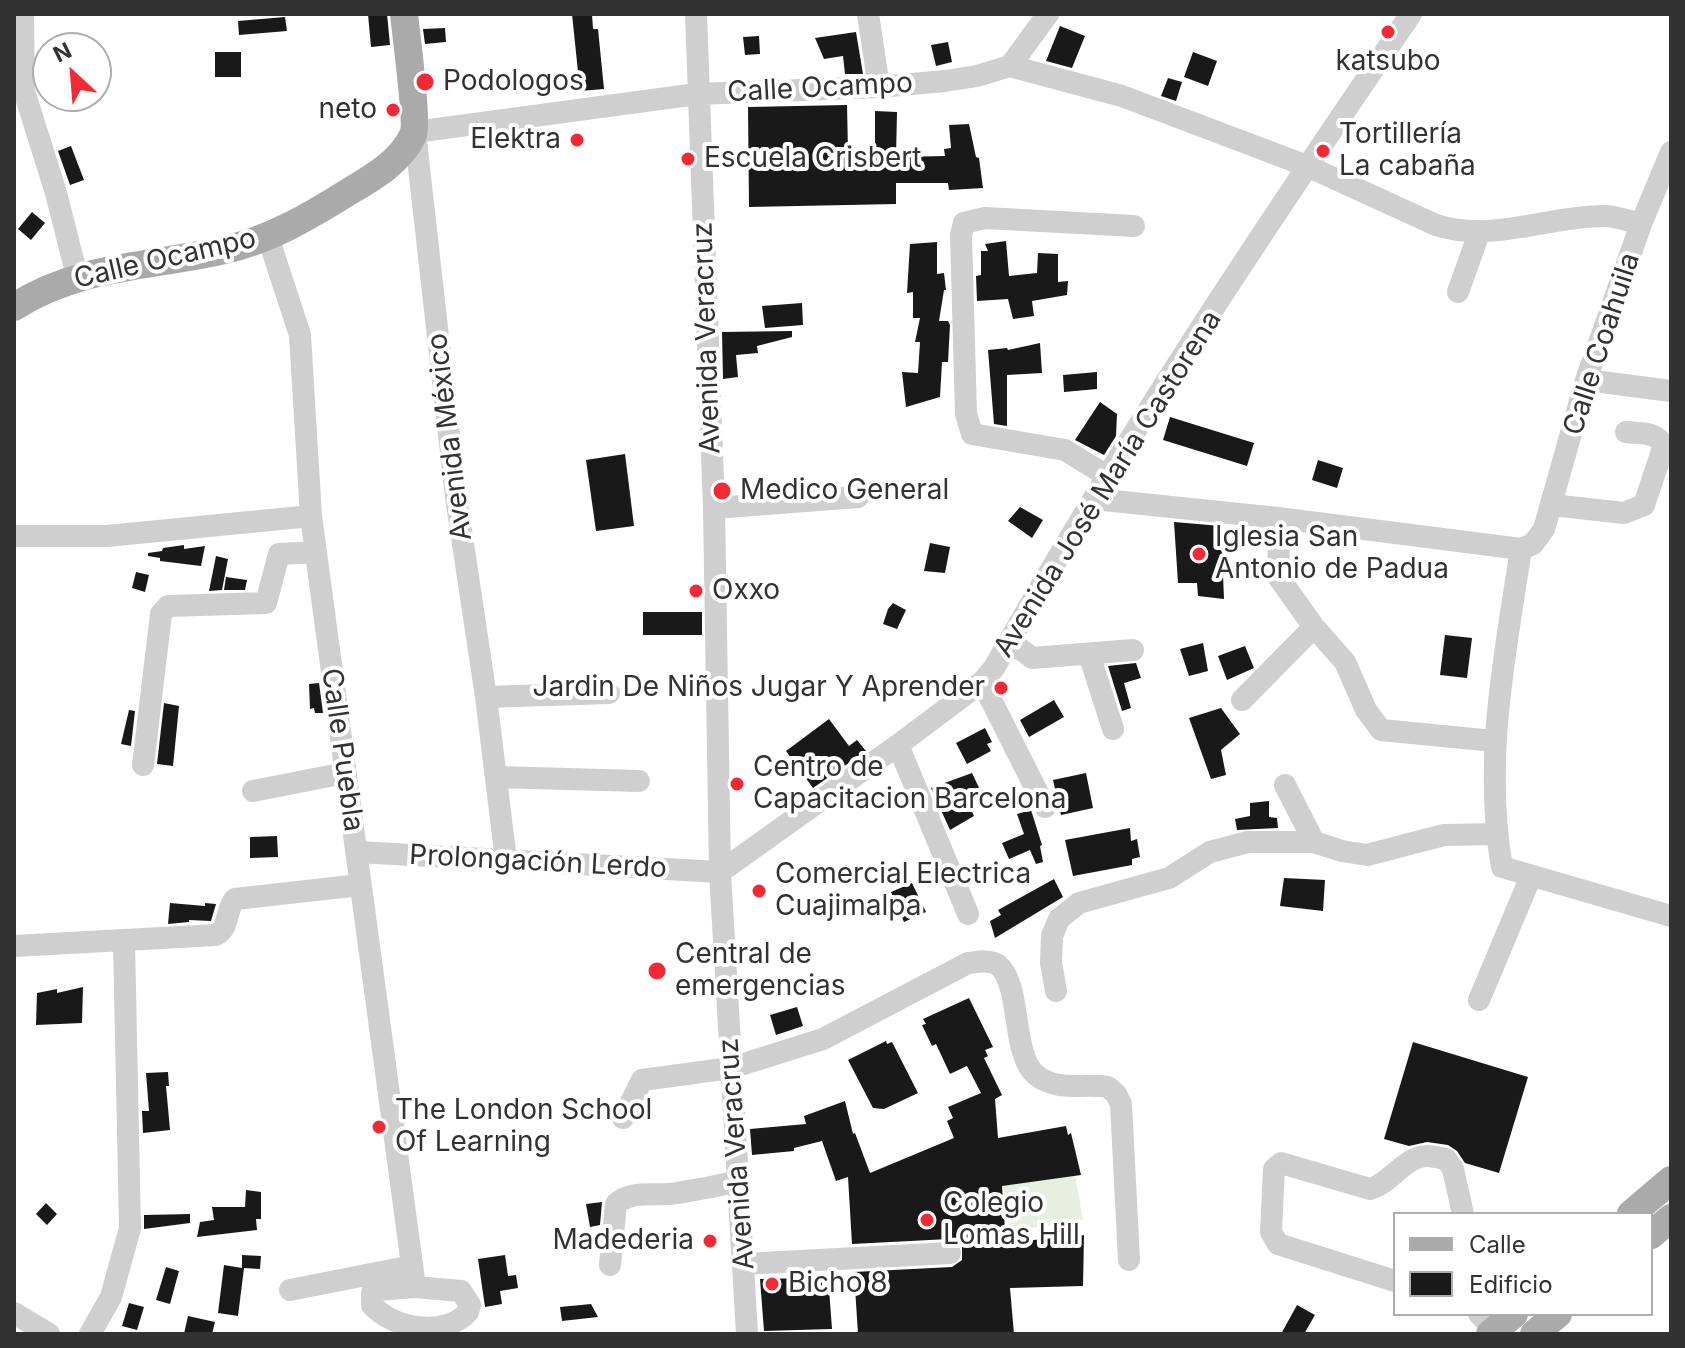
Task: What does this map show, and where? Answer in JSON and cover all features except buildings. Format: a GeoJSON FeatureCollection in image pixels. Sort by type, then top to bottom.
{"type":"FeatureCollection","features":[{"type":"Feature","properties":{"kind":"main road","name":"Avenida México"},"geometry":{"type":"LineString","coordinates":[[404,14],[415,132]]}},
{"type":"Feature","properties":{"kind":"main road","name":"Calle Ocampo"},"geometry":{"type":"LineString","coordinates":[[14,307],[35,293],[77,276],[221,251],[268,237],[384,170],[402,153],[415,132]]}},
{"type":"Feature","properties":{"kind":"main road"},"geometry":{"type":"LineString","coordinates":[[1633,1212],[1671,1180]]}},
{"type":"Feature","properties":{"kind":"main road"},"geometry":{"type":"LineString","coordinates":[[1653,1233],[1671,1218]]}},
{"type":"Feature","properties":{"kind":"main road"},"geometry":{"type":"LineString","coordinates":[[1534,1334],[1556,1316]]}},
{"type":"Feature","properties":{"kind":"street"},"geometry":{"type":"LineString","coordinates":[[23,14],[24,91],[56,193],[77,276]]}},
{"type":"Feature","properties":{"kind":"street","name":"Avenida Veracruz"},"geometry":{"type":"LineString","coordinates":[[696,14],[714,508],[720,872],[747,1334]]}},
{"type":"Feature","properties":{"kind":"street"},"geometry":{"type":"LineString","coordinates":[[868,14],[879,87]]}},
{"type":"Feature","properties":{"kind":"street"},"geometry":{"type":"LineString","coordinates":[[1048,14],[1010,66],[1122,96],[1307,166],[1436,225],[1455,231],[1479,233],[1549,221],[1606,216],[1641,224]]}},
{"type":"Feature","properties":{"kind":"street","name":"Avenida José María Castorena"},"geometry":{"type":"LineString","coordinates":[[720,872],[898,745],[982,682],[994,668],[1107,476],[1307,166],[1411,14]]}},
{"type":"Feature","properties":{"kind":"street","name":"Calle Ocampo"},"geometry":{"type":"LineString","coordinates":[[415,132],[697,94],[879,87],[977,76],[1010,66]]}},
{"type":"Feature","properties":{"kind":"street","name":"Avenida México"},"geometry":{"type":"LineString","coordinates":[[415,132],[456,497],[486,697],[506,860]]}},
{"type":"Feature","properties":{"kind":"street","name":"Calle Coahuila"},"geometry":{"type":"LineString","coordinates":[[1669,163],[1641,224],[1586,380],[1552,505],[1530,544],[1497,704],[1494,741],[1496,834],[1502,867],[1671,916]]}},
{"type":"Feature","properties":{"kind":"street"},"geometry":{"type":"LineString","coordinates":[[1107,476],[1065,450],[972,434],[966,414],[961,235],[964,223],[985,218],[1134,226]]}},
{"type":"Feature","properties":{"kind":"street"},"geometry":{"type":"LineString","coordinates":[[1458,292],[1479,233]]}},
{"type":"Feature","properties":{"kind":"street","name":"Calle Puebla"},"geometry":{"type":"LineString","coordinates":[[268,237],[301,343],[311,516],[414,1276],[290,1290]]}},
{"type":"Feature","properties":{"kind":"street"},"geometry":{"type":"LineString","coordinates":[[1586,380],[1671,391]]}},
{"type":"Feature","properties":{"kind":"street"},"geometry":{"type":"LineString","coordinates":[[1552,505],[1624,513],[1644,505],[1663,448],[1662,441],[1657,436],[1626,432]]}},
{"type":"Feature","properties":{"kind":"street"},"geometry":{"type":"LineString","coordinates":[[714,508],[858,497]]}},
{"type":"Feature","properties":{"kind":"street"},"geometry":{"type":"LineString","coordinates":[[1094,499],[1530,544]]}},
{"type":"Feature","properties":{"kind":"street"},"geometry":{"type":"LineString","coordinates":[[14,536],[107,536],[311,516]]}},
{"type":"Feature","properties":{"kind":"street"},"geometry":{"type":"LineString","coordinates":[[1278,518],[1279,578],[1314,627],[1345,662],[1366,710],[1381,730],[1494,741]]}},
{"type":"Feature","properties":{"kind":"street"},"geometry":{"type":"LineString","coordinates":[[143,765],[161,614],[168,606],[266,603],[279,554],[316,552]]}},
{"type":"Feature","properties":{"kind":"street"},"geometry":{"type":"LineString","coordinates":[[1242,700],[1314,627]]}},
{"type":"Feature","properties":{"kind":"street"},"geometry":{"type":"LineString","coordinates":[[1007,645],[1022,650],[1032,658],[1133,650]]}},
{"type":"Feature","properties":{"kind":"street"},"geometry":{"type":"LineString","coordinates":[[1089,654],[1113,729]]}},
{"type":"Feature","properties":{"kind":"street"},"geometry":{"type":"LineString","coordinates":[[982,682],[1045,807]]}},
{"type":"Feature","properties":{"kind":"street"},"geometry":{"type":"LineString","coordinates":[[486,697],[609,693]]}},
{"type":"Feature","properties":{"kind":"street"},"geometry":{"type":"LineString","coordinates":[[898,745],[968,914]]}},
{"type":"Feature","properties":{"kind":"street"},"geometry":{"type":"LineString","coordinates":[[253,791],[345,773]]}},
{"type":"Feature","properties":{"kind":"street"},"geometry":{"type":"LineString","coordinates":[[497,777],[639,781]]}},
{"type":"Feature","properties":{"kind":"street"},"geometry":{"type":"LineString","coordinates":[[1285,785],[1314,842]]}},
{"type":"Feature","properties":{"kind":"street"},"geometry":{"type":"LineString","coordinates":[[1056,991],[1051,963],[1052,936],[1059,919],[1079,903],[1169,878],[1210,852],[1248,842],[1314,842],[1367,855],[1444,835],[1496,834]]}},
{"type":"Feature","properties":{"kind":"street","name":"Prolongación Lerdo"},"geometry":{"type":"LineString","coordinates":[[357,852],[720,872]]}},
{"type":"Feature","properties":{"kind":"street"},"geometry":{"type":"LineString","coordinates":[[1479,1000],[1531,876]]}},
{"type":"Feature","properties":{"kind":"street"},"geometry":{"type":"LineString","coordinates":[[14,946],[216,935],[225,926],[230,905],[242,896],[360,885]]}},
{"type":"Feature","properties":{"kind":"street"},"geometry":{"type":"LineString","coordinates":[[90,1334],[111,1297],[130,1228],[124,942]]}},
{"type":"Feature","properties":{"kind":"street"},"geometry":{"type":"LineString","coordinates":[[623,1118],[642,1080],[731,1068],[823,1039],[968,963],[986,961],[998,965],[1007,977],[1025,1060],[1033,1074],[1049,1083],[1108,1087],[1121,1104],[1129,1260]]}},
{"type":"Feature","properties":{"kind":"street"},"geometry":{"type":"LineString","coordinates":[[1393,1280],[1278,1244],[1271,1232],[1274,1169],[1281,1163],[1370,1189],[1379,1187],[1414,1159],[1425,1155],[1446,1159],[1453,1169],[1463,1212]]}},
{"type":"Feature","properties":{"kind":"street"},"geometry":{"type":"LineString","coordinates":[[610,1265],[616,1204],[623,1198],[639,1194],[675,1194],[739,1181]]}},
{"type":"Feature","properties":{"kind":"street"},"geometry":{"type":"LineString","coordinates":[[744,1264],[950,1253]]}},
{"type":"Feature","properties":{"kind":"street"},"geometry":{"type":"LineString","coordinates":[[14,1313],[49,1334]]}},
{"type":"Feature","properties":{"kind":"green space"},"geometry":{"type":"Polygon","coordinates":[[[1074,1168],[1083,1220],[1011,1231],[1002,1180],[1074,1168]]]}},
{"type":"Feature","properties":{"kind":"place","name":"katsubo"},"geometry":{"type":"Point","coordinates":[1388,32]}},
{"type":"Feature","properties":{"kind":"place","name":"Podologos"},"geometry":{"type":"Point","coordinates":[425,82]}},
{"type":"Feature","properties":{"kind":"place","name":"neto"},"geometry":{"type":"Point","coordinates":[393,110]}},
{"type":"Feature","properties":{"kind":"place","name":"Elektra"},"geometry":{"type":"Point","coordinates":[577,140]}},
{"type":"Feature","properties":{"kind":"place","name":"Tortillería La cabaña"},"geometry":{"type":"Point","coordinates":[1323,151]}},
{"type":"Feature","properties":{"kind":"place","name":"Escuela Crisbert"},"geometry":{"type":"Point","coordinates":[688,159]}},
{"type":"Feature","properties":{"kind":"place","name":"Medico General"},"geometry":{"type":"Point","coordinates":[722,491]}},
{"type":"Feature","properties":{"kind":"place","name":"Iglesia San Antonio de Padua"},"geometry":{"type":"Point","coordinates":[1199,554]}},
{"type":"Feature","properties":{"kind":"place","name":"Oxxo"},"geometry":{"type":"Point","coordinates":[696,591]}},
{"type":"Feature","properties":{"kind":"place","name":"Jardin De Niños Jugar Y Aprender"},"geometry":{"type":"Point","coordinates":[1001,688]}},
{"type":"Feature","properties":{"kind":"place","name":"Centro de Capacitacion Barcelona"},"geometry":{"type":"Point","coordinates":[737,784]}},
{"type":"Feature","properties":{"kind":"place","name":"Comercial Electrica Cuajimalpa"},"geometry":{"type":"Point","coordinates":[759,891]}},
{"type":"Feature","properties":{"kind":"place","name":"Central de emergencias"},"geometry":{"type":"Point","coordinates":[657,971]}},
{"type":"Feature","properties":{"kind":"place","name":"The London School Of Learning"},"geometry":{"type":"Point","coordinates":[379,1127]}},
{"type":"Feature","properties":{"kind":"place","name":"Colegio Lomas Hill"},"geometry":{"type":"Point","coordinates":[927,1220]}},
{"type":"Feature","properties":{"kind":"place","name":"Madederia"},"geometry":{"type":"Point","coordinates":[710,1241]}},
{"type":"Feature","properties":{"kind":"place","name":"Bicho 8"},"geometry":{"type":"Point","coordinates":[772,1284]}}]}
